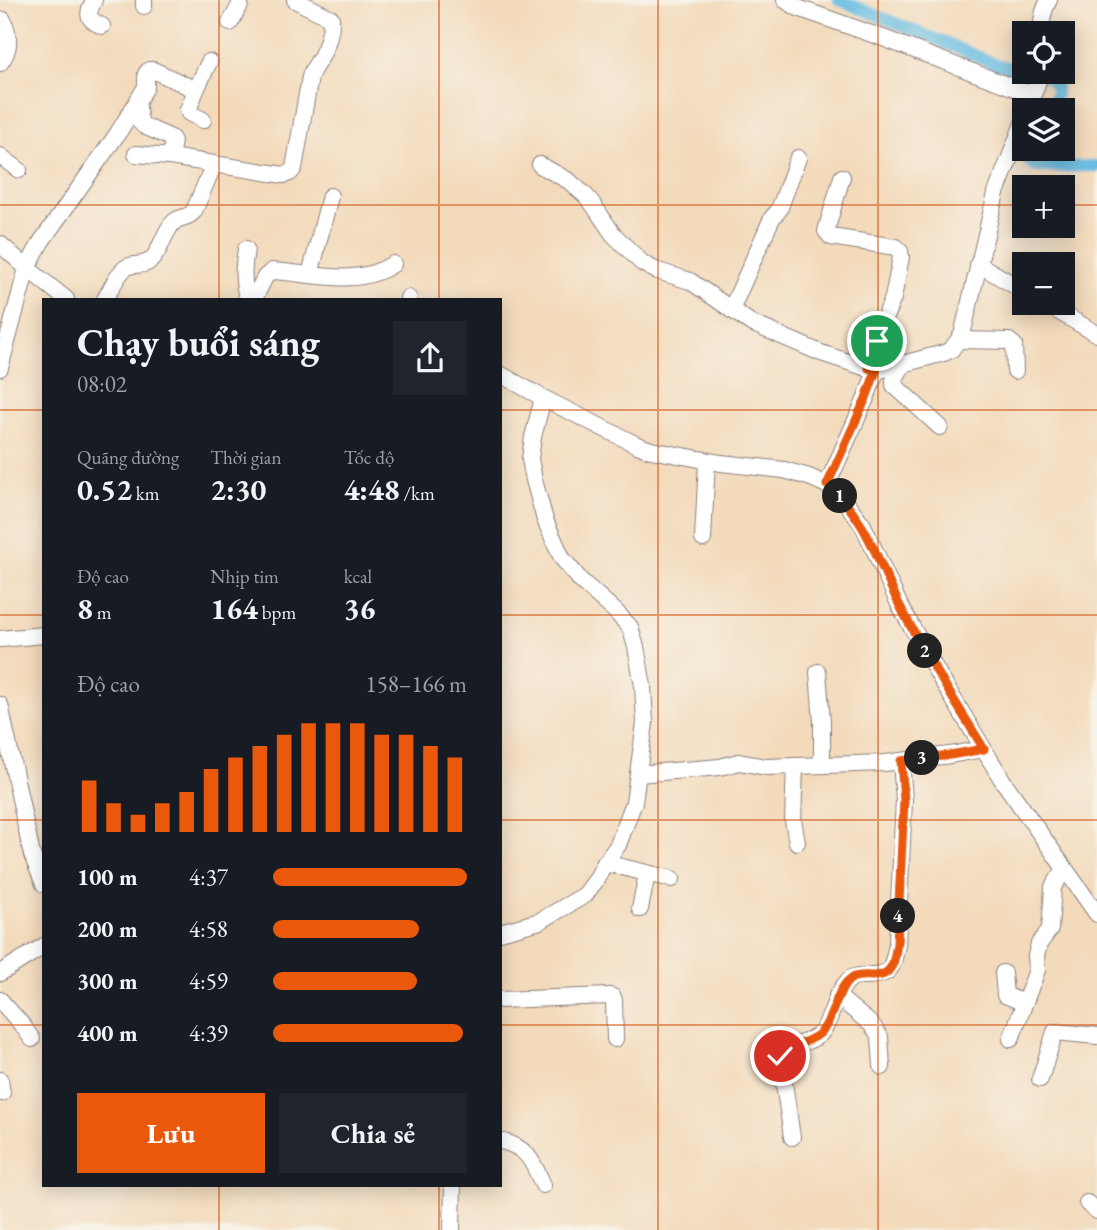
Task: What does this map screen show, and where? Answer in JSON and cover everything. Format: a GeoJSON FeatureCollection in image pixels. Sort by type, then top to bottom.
{"type":"FeatureCollection","features":[{"type":"Feature","properties":{"kind":"street"},"geometry":{"type":"LineString","coordinates":[[94,0],[89,17],[102,26]]}},
{"type":"Feature","properties":{"kind":"street"},"geometry":{"type":"LineString","coordinates":[[230,23],[240,0]]}},
{"type":"Feature","properties":{"kind":"street"},"geometry":{"type":"LineString","coordinates":[[136,154],[284,175],[290,173],[294,168],[310,77],[332,29],[331,18],[295,0]]}},
{"type":"Feature","properties":{"kind":"street"},"geometry":{"type":"LineString","coordinates":[[785,0],[798,8],[1035,89]]}},
{"type":"Feature","properties":{"kind":"street"},"geometry":{"type":"LineString","coordinates":[[1042,21],[1049,0]]}},
{"type":"Feature","properties":{"kind":"street"},"geometry":{"type":"LineString","coordinates":[[0,63],[6,55],[9,34],[3,20]]}},
{"type":"Feature","properties":{"kind":"street"},"geometry":{"type":"LineString","coordinates":[[203,120],[188,113],[209,62]]}},
{"type":"Feature","properties":{"kind":"street"},"geometry":{"type":"LineString","coordinates":[[1,364],[27,268],[41,242],[118,133],[146,87],[146,74],[153,70],[196,90]]}},
{"type":"Feature","properties":{"kind":"street"},"geometry":{"type":"LineString","coordinates":[[137,102],[140,122],[172,138],[170,158]]}},
{"type":"Feature","properties":{"kind":"street"},"geometry":{"type":"LineString","coordinates":[[540,165],[569,181],[586,196],[613,233],[642,263],[690,281],[751,323],[821,353],[873,370],[944,354],[960,340],[996,193],[1012,152]]}},
{"type":"Feature","properties":{"kind":"street"},"geometry":{"type":"LineString","coordinates":[[0,156],[19,170]]}},
{"type":"Feature","properties":{"kind":"street"},"geometry":{"type":"LineString","coordinates":[[731,310],[772,218],[779,210],[798,158]]}},
{"type":"Feature","properties":{"kind":"street"},"geometry":{"type":"LineString","coordinates":[[106,298],[127,267],[142,265],[152,260],[177,219],[190,217],[214,164]]}},
{"type":"Feature","properties":{"kind":"street"},"geometry":{"type":"LineString","coordinates":[[827,485],[866,398],[884,318],[893,298],[901,257],[896,247],[828,235],[826,231],[842,177]]}},
{"type":"Feature","properties":{"kind":"street"},"geometry":{"type":"LineString","coordinates":[[310,275],[330,195]]}},
{"type":"Feature","properties":{"kind":"street"},"geometry":{"type":"LineString","coordinates":[[1,246],[65,298]]}},
{"type":"Feature","properties":{"kind":"street"},"geometry":{"type":"LineString","coordinates":[[246,249],[244,289],[250,298]]}},
{"type":"Feature","properties":{"kind":"street"},"geometry":{"type":"LineString","coordinates":[[252,298],[272,271],[351,277],[382,271],[393,264]]}},
{"type":"Feature","properties":{"kind":"street"},"geometry":{"type":"LineString","coordinates":[[978,264],[1012,284]]}},
{"type":"Feature","properties":{"kind":"street"},"geometry":{"type":"LineString","coordinates":[[1065,315],[1097,334]]}},
{"type":"Feature","properties":{"kind":"street"},"geometry":{"type":"LineString","coordinates":[[960,340],[1012,342],[1015,371]]}},
{"type":"Feature","properties":{"kind":"street"},"geometry":{"type":"LineString","coordinates":[[904,363],[894,385],[940,427]]}},
{"type":"Feature","properties":{"kind":"street"},"geometry":{"type":"LineString","coordinates":[[502,375],[637,445],[706,461],[785,470],[827,485],[842,497],[863,525],[899,604],[1003,781],[1097,914]]}},
{"type":"Feature","properties":{"kind":"street"},"geometry":{"type":"LineString","coordinates":[[502,931],[540,921],[584,895],[596,880],[618,845],[634,802],[645,723],[643,686],[630,627],[580,581],[562,558],[545,520],[530,459],[543,398]]}},
{"type":"Feature","properties":{"kind":"street"},"geometry":{"type":"LineString","coordinates":[[703,539],[706,461]]}},
{"type":"Feature","properties":{"kind":"street"},"geometry":{"type":"LineString","coordinates":[[0,639],[42,635]]}},
{"type":"Feature","properties":{"kind":"street"},"geometry":{"type":"LineString","coordinates":[[818,672],[822,765]]}},
{"type":"Feature","properties":{"kind":"street"},"geometry":{"type":"LineString","coordinates":[[0,705],[32,855],[42,879]]}},
{"type":"Feature","properties":{"kind":"street"},"geometry":{"type":"LineString","coordinates":[[638,774],[720,767],[739,762],[766,767],[884,763],[984,749]]}},
{"type":"Feature","properties":{"kind":"street"},"geometry":{"type":"LineString","coordinates":[[792,1137],[781,1052],[822,1032],[837,996],[853,977],[883,975],[893,964],[897,944],[904,800],[901,761]]}},
{"type":"Feature","properties":{"kind":"street"},"geometry":{"type":"LineString","coordinates":[[795,766],[793,820],[797,842]]}},
{"type":"Feature","properties":{"kind":"street"},"geometry":{"type":"LineString","coordinates":[[605,863],[672,879]]}},
{"type":"Feature","properties":{"kind":"street"},"geometry":{"type":"LineString","coordinates":[[1011,1039],[1037,970],[1039,944],[1050,929],[1053,887],[1065,869]]}},
{"type":"Feature","properties":{"kind":"street"},"geometry":{"type":"LineString","coordinates":[[640,909],[647,874]]}},
{"type":"Feature","properties":{"kind":"street"},"geometry":{"type":"LineString","coordinates":[[0,973],[42,947]]}},
{"type":"Feature","properties":{"kind":"street"},"geometry":{"type":"LineString","coordinates":[[1003,973],[1005,995],[1024,1003]]}},
{"type":"Feature","properties":{"kind":"street"},"geometry":{"type":"LineString","coordinates":[[837,996],[872,1025],[880,1037],[882,1067]]}},
{"type":"Feature","properties":{"kind":"street"},"geometry":{"type":"LineString","coordinates":[[502,1000],[613,997],[615,1039]]}},
{"type":"Feature","properties":{"kind":"street"},"geometry":{"type":"LineString","coordinates":[[0,1000],[32,1039]]}},
{"type":"Feature","properties":{"kind":"street"},"geometry":{"type":"LineString","coordinates":[[1040,1079],[1055,1032],[1097,1036]]}},
{"type":"Feature","properties":{"kind":"street"},"geometry":{"type":"LineString","coordinates":[[502,1141],[517,1145],[523,1150],[534,1164],[543,1185]]}},
{"type":"Feature","properties":{"kind":"street"},"geometry":{"type":"LineString","coordinates":[[452,1230],[453,1187]]}},
{"type":"Feature","properties":{"kind":"waterway"},"geometry":{"type":"LineString","coordinates":[[839,0],[1012,68]]}},
{"type":"Feature","properties":{"kind":"waterway"},"geometry":{"type":"LineString","coordinates":[[1054,98],[1055,84]]}},
{"type":"Feature","properties":{"kind":"waterway"},"geometry":{"type":"LineString","coordinates":[[1028,161],[1036,167],[1097,166]]}},
{"type":"Feature","properties":{"kind":"route"},"geometry":{"type":"LineString","coordinates":[[780,1056],[783,1050],[822,1032],[837,996],[848,981],[853,977],[883,975],[893,964],[897,944],[904,800],[901,761],[984,749],[899,604],[863,525],[842,497],[827,485],[876,371],[869,368],[877,341]]}}]}
